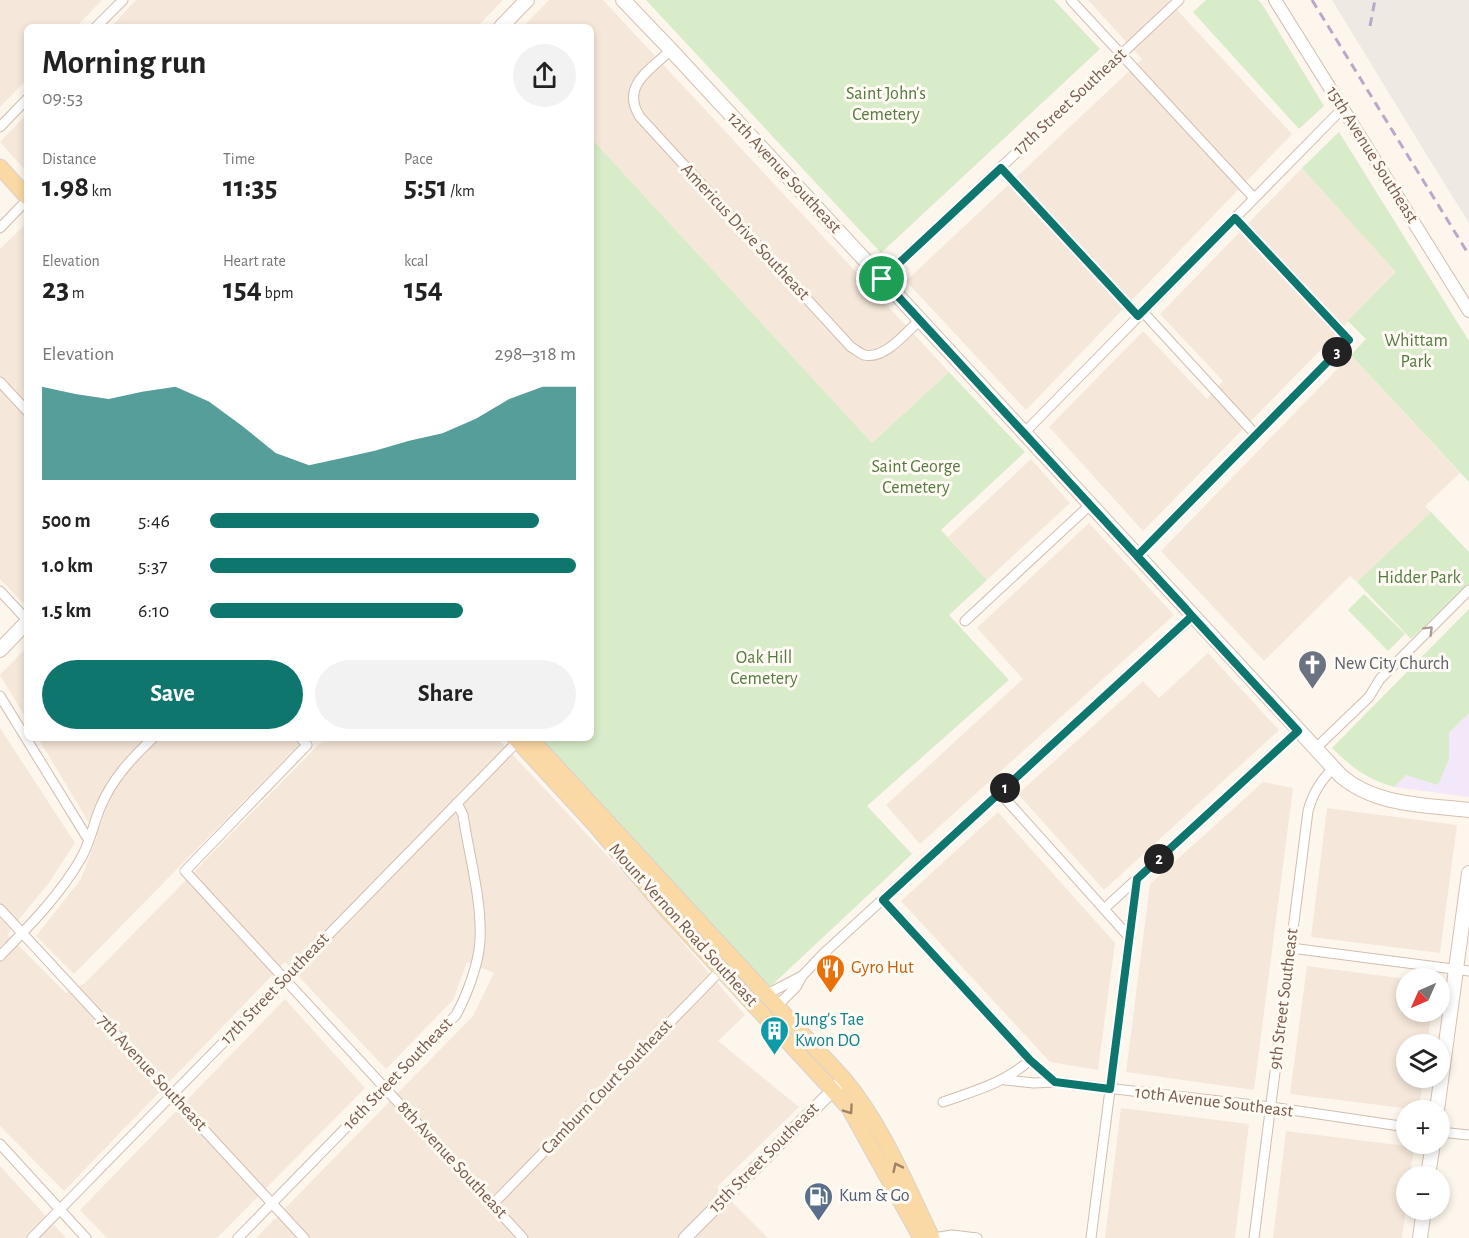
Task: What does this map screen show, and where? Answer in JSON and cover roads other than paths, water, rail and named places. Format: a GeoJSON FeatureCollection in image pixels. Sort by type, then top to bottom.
{"type":"FeatureCollection","features":[{"type":"Feature","properties":{"kind":"main road"},"geometry":{"type":"LineString","coordinates":[[504,24],[527,0]]}},
{"type":"Feature","properties":{"kind":"main road","name":"12th Avenue Southeast"},"geometry":{"type":"LineString","coordinates":[[623,0],[1333,768],[1350,784],[1380,798],[1469,810]]}},
{"type":"Feature","properties":{"kind":"main road"},"geometry":{"type":"LineString","coordinates":[[0,167],[24,195]]}},
{"type":"Feature","properties":{"kind":"main road"},"geometry":{"type":"LineString","coordinates":[[0,650],[24,624]]}},
{"type":"Feature","properties":{"kind":"main road","name":"Mount Vernon Road Southeast"},"geometry":{"type":"LineString","coordinates":[[523,741],[696,942],[849,1108],[921,1238]]}},
{"type":"Feature","properties":{"kind":"main road","name":"Mount Vernon Road Southeast"},"geometry":{"type":"LineString","coordinates":[[523,741],[765,993],[844,1079],[862,1101],[881,1133],[932,1238]]}},
{"type":"Feature","properties":{"kind":"main road"},"geometry":{"type":"LineString","coordinates":[[1439,1100],[1462,970],[1469,873]]}},
{"type":"Feature","properties":{"kind":"main road"},"geometry":{"type":"LineString","coordinates":[[696,942],[725,960],[761,998],[777,1006]]}},
{"type":"Feature","properties":{"kind":"main road"},"geometry":{"type":"LineString","coordinates":[[1420,1238],[1422,1220]]}},
{"type":"Feature","properties":{"kind":"street"},"geometry":{"type":"LineString","coordinates":[[99,24],[123,0]]}},
{"type":"Feature","properties":{"kind":"street"},"geometry":{"type":"LineString","coordinates":[[1071,0],[1254,198]]}},
{"type":"Feature","properties":{"kind":"street","name":"17th Street Southeast"},"geometry":{"type":"LineString","coordinates":[[882,279],[1179,0]]}},
{"type":"Feature","properties":{"kind":"street","name":"15th Avenue Southeast"},"geometry":{"type":"LineString","coordinates":[[1275,0],[1469,311]]}},
{"type":"Feature","properties":{"kind":"street","name":"Americus Drive Southeast"},"geometry":{"type":"LineString","coordinates":[[671,50],[636,84],[632,94],[633,107],[835,330],[851,347],[863,354],[876,355],[886,350],[920,320]]}},
{"type":"Feature","properties":{"kind":"street"},"geometry":{"type":"LineString","coordinates":[[0,127],[24,102]]}},
{"type":"Feature","properties":{"kind":"street"},"geometry":{"type":"LineString","coordinates":[[1024,433],[1342,108]]}},
{"type":"Feature","properties":{"kind":"street"},"geometry":{"type":"LineString","coordinates":[[1001,168],[1256,435]]}},
{"type":"Feature","properties":{"kind":"street"},"geometry":{"type":"LineString","coordinates":[[0,228],[24,201]]}},
{"type":"Feature","properties":{"kind":"street"},"geometry":{"type":"LineString","coordinates":[[1137,556],[1349,340],[1235,218]]}},
{"type":"Feature","properties":{"kind":"street"},"geometry":{"type":"LineString","coordinates":[[0,382],[24,408]]}},
{"type":"Feature","properties":{"kind":"street"},"geometry":{"type":"LineString","coordinates":[[965,621],[1090,505]]}},
{"type":"Feature","properties":{"kind":"street"},"geometry":{"type":"LineString","coordinates":[[1315,749],[1369,697],[1380,679],[1469,590]]}},
{"type":"Feature","properties":{"kind":"street"},"geometry":{"type":"LineString","coordinates":[[0,591],[24,618]]}},
{"type":"Feature","properties":{"kind":"street"},"geometry":{"type":"LineString","coordinates":[[777,1006],[796,987],[802,976],[824,952],[1192,616]]}},
{"type":"Feature","properties":{"kind":"street"},"geometry":{"type":"LineString","coordinates":[[0,696],[24,735]]}},
{"type":"Feature","properties":{"kind":"street"},"geometry":{"type":"LineString","coordinates":[[1104,909],[1298,731]]}},
{"type":"Feature","properties":{"kind":"street"},"geometry":{"type":"LineString","coordinates":[[28,741],[88,839]]}},
{"type":"Feature","properties":{"kind":"street"},"geometry":{"type":"LineString","coordinates":[[0,956],[53,900],[81,858],[100,806],[114,779],[150,741]]}},
{"type":"Feature","properties":{"kind":"street","name":"17th Street Southeast"},"geometry":{"type":"LineString","coordinates":[[32,1238],[519,741]]}},
{"type":"Feature","properties":{"kind":"street","name":"8th Avenue Southeast"},"geometry":{"type":"LineString","coordinates":[[304,742],[185,871],[523,1238]]}},
{"type":"Feature","properties":{"kind":"street","name":"9th Street Southeast"},"geometry":{"type":"LineString","coordinates":[[1254,1238],[1308,811],[1318,784],[1333,768]]}},
{"type":"Feature","properties":{"kind":"street"},"geometry":{"type":"LineString","coordinates":[[1000,793],[1130,938]]}},
{"type":"Feature","properties":{"kind":"street","name":"16th Street Southeast"},"geometry":{"type":"LineString","coordinates":[[238,1238],[456,1015],[464,1000],[480,942],[480,918],[463,815],[457,803]]}},
{"type":"Feature","properties":{"kind":"street"},"geometry":{"type":"LineString","coordinates":[[1091,1238],[1137,879]]}},
{"type":"Feature","properties":{"kind":"street"},"geometry":{"type":"LineString","coordinates":[[883,900],[1030,1060],[1055,1082]]}},
{"type":"Feature","properties":{"kind":"street","name":"7th Avenue Southeast"},"geometry":{"type":"LineString","coordinates":[[0,909],[304,1238]]}},
{"type":"Feature","properties":{"kind":"street"},"geometry":{"type":"LineString","coordinates":[[1291,948],[1462,970]]}},
{"type":"Feature","properties":{"kind":"street","name":"Camburn Court Southeast"},"geometry":{"type":"LineString","coordinates":[[492,1204],[721,970]]}},
{"type":"Feature","properties":{"kind":"street"},"geometry":{"type":"LineString","coordinates":[[765,993],[802,976]]}},
{"type":"Feature","properties":{"kind":"street"},"geometry":{"type":"LineString","coordinates":[[943,1102],[1005,1080],[1030,1060]]}},
{"type":"Feature","properties":{"kind":"street","name":"15th Street Southeast"},"geometry":{"type":"LineString","coordinates":[[685,1238],[844,1079]]}},
{"type":"Feature","properties":{"kind":"street","name":"10th Avenue Southeast"},"geometry":{"type":"LineString","coordinates":[[1005,1080],[1034,1083],[1055,1082],[1271,1107],[1396,1125]]}},
{"type":"Feature","properties":{"kind":"street"},"geometry":{"type":"LineString","coordinates":[[1450,1133],[1469,1136]]}},
{"type":"Feature","properties":{"kind":"street"},"geometry":{"type":"LineString","coordinates":[[0,1144],[86,1238]]}},
{"type":"Feature","properties":{"kind":"street"},"geometry":{"type":"LineString","coordinates":[[932,1238],[952,1234],[977,1238]]}},
{"type":"Feature","properties":{"kind":"railway"},"geometry":{"type":"LineString","coordinates":[[1312,0],[1469,255]]}},
{"type":"Feature","properties":{"kind":"railway"},"geometry":{"type":"LineString","coordinates":[[1370,26],[1375,0]]}},
{"type":"Feature","properties":{"kind":"place","name":"New City Church"},"geometry":{"type":"Point","coordinates":[1313,690]}},
{"type":"Feature","properties":{"kind":"place","name":"Gyro Hut"},"geometry":{"type":"Point","coordinates":[830,994]}},
{"type":"Feature","properties":{"kind":"place","name":"Jung's Tae Kwon DO"},"geometry":{"type":"Point","coordinates":[774,1056]}},
{"type":"Feature","properties":{"kind":"place","name":"Kum & Go"},"geometry":{"type":"Point","coordinates":[818,1222]}},
{"type":"Feature","properties":{"kind":"park label","name":"Saint John's Cemetery"},"geometry":{"type":"Point","coordinates":[886,104]}},
{"type":"Feature","properties":{"kind":"park label","name":"Whittam Park"},"geometry":{"type":"Point","coordinates":[1416,351]}},
{"type":"Feature","properties":{"kind":"park label","name":"Saint George Cemetery"},"geometry":{"type":"Point","coordinates":[916,477]}},
{"type":"Feature","properties":{"kind":"park label","name":"Hidder Park"},"geometry":{"type":"Point","coordinates":[1419,578]}},
{"type":"Feature","properties":{"kind":"park label","name":"Oak Hill Cemetery"},"geometry":{"type":"Point","coordinates":[764,668]}}]}
